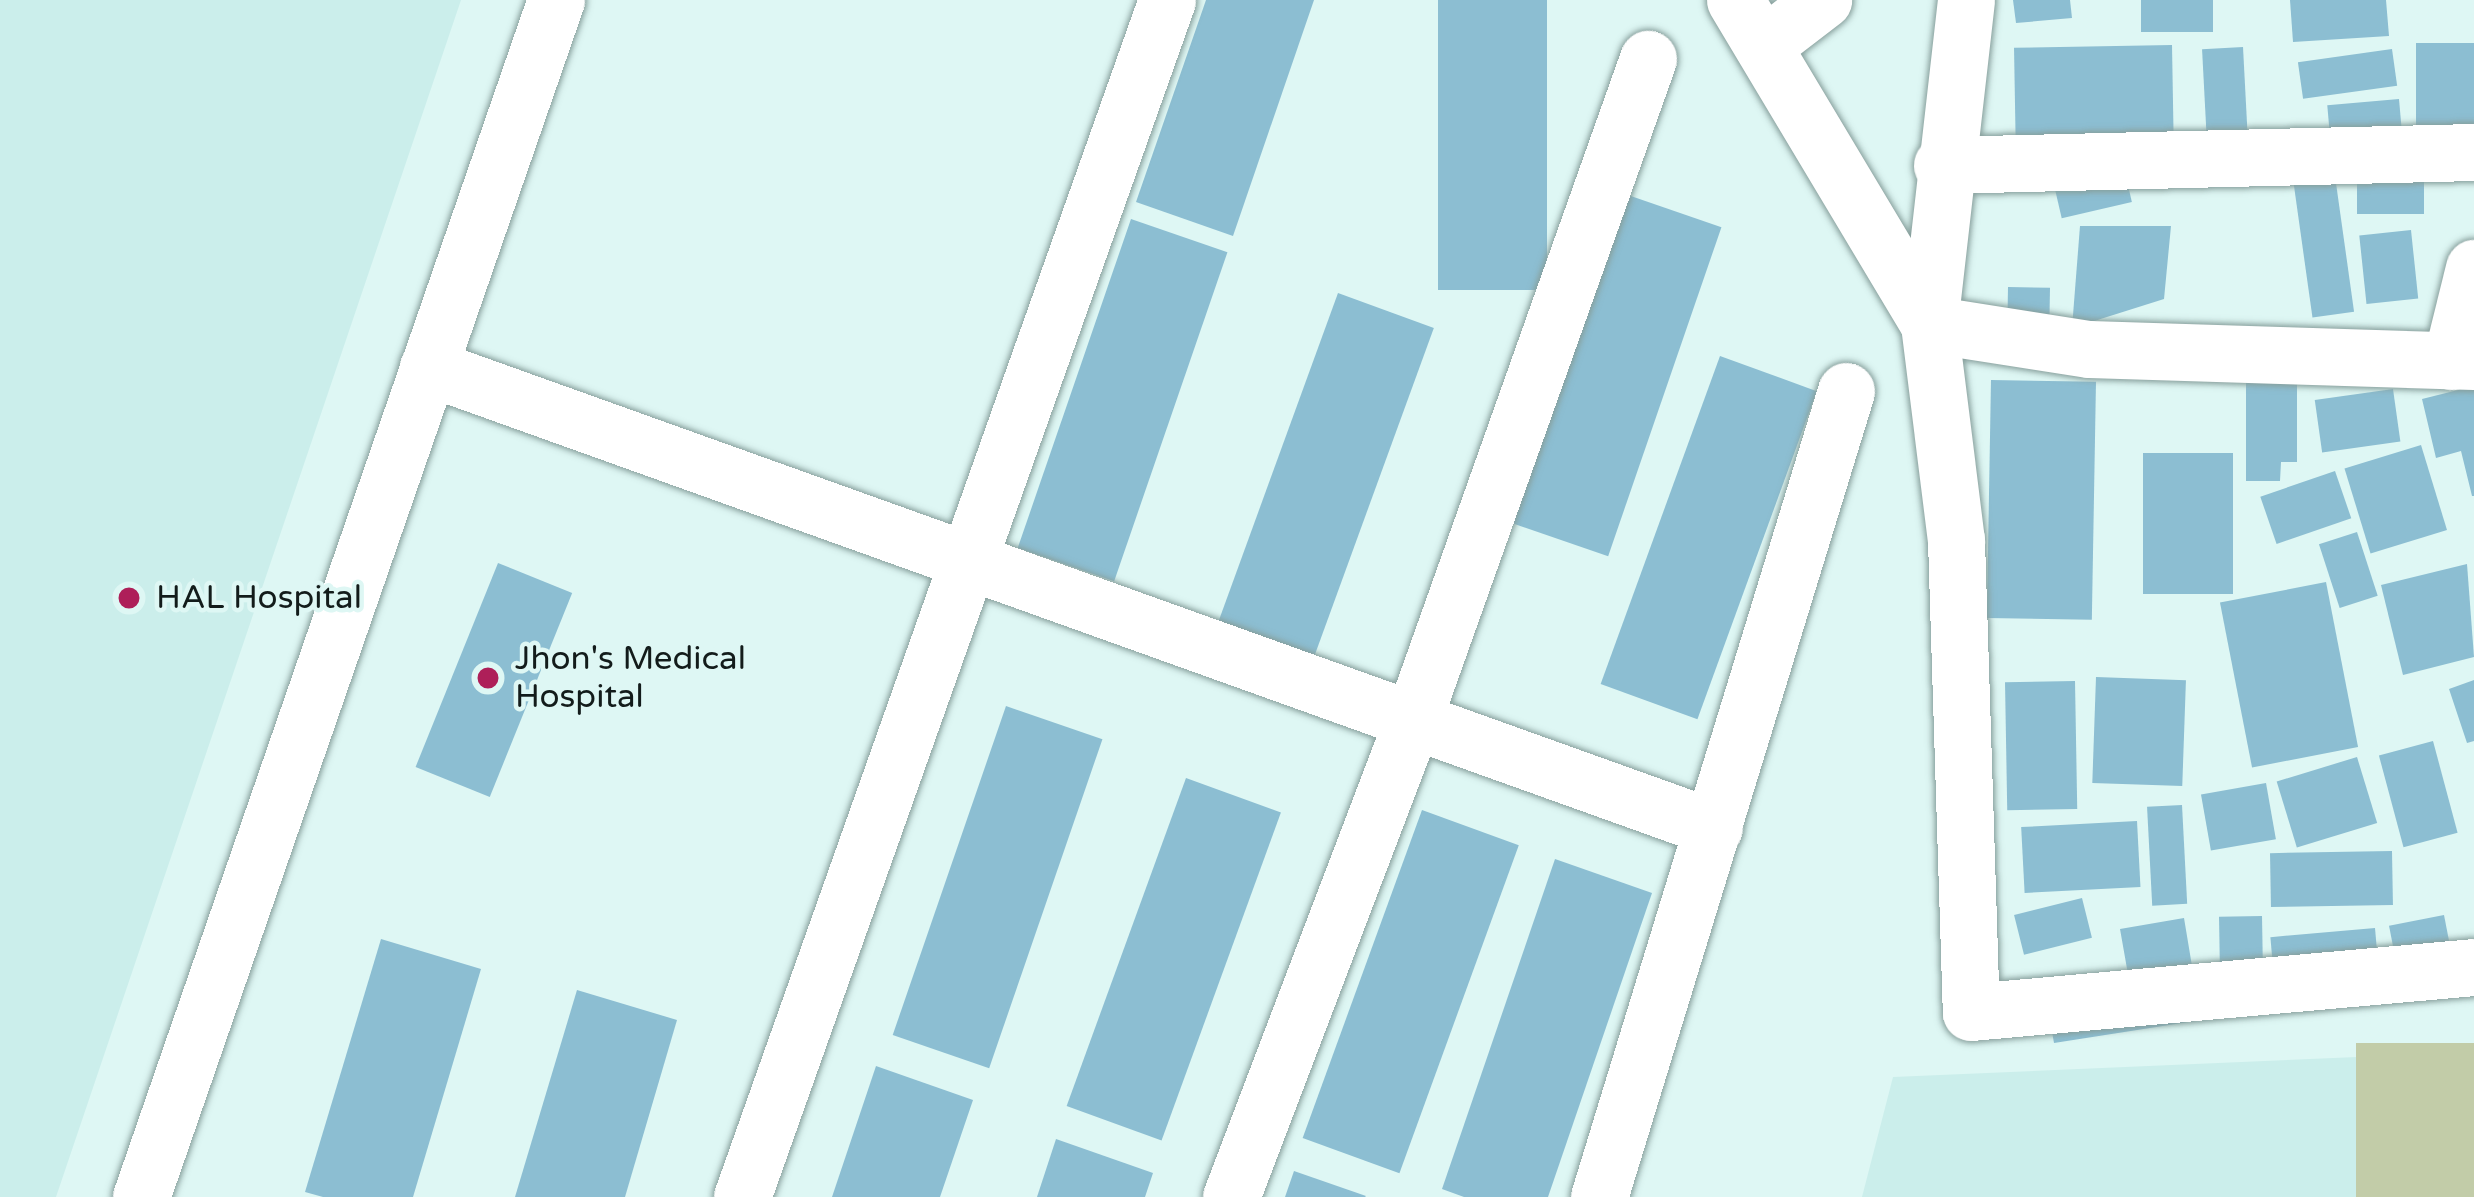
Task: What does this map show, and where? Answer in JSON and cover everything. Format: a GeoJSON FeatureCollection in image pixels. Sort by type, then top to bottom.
{"type":"FeatureCollection","features":[{"type":"Feature","properties":{"kind":"street"},"geometry":{"type":"LineString","coordinates":[[141,1197],[556,0]]}},
{"type":"Feature","properties":{"kind":"street"},"geometry":{"type":"LineString","coordinates":[[742,1197],[1167,0]]}},
{"type":"Feature","properties":{"kind":"street"},"geometry":{"type":"LineString","coordinates":[[1822,0],[1749,23],[1929,324]]}},
{"type":"Feature","properties":{"kind":"street"},"geometry":{"type":"LineString","coordinates":[[1966,0],[1942,165],[1929,324],[1956,539],[1971,1012],[2474,967]]}},
{"type":"Feature","properties":{"kind":"street"},"geometry":{"type":"LineString","coordinates":[[1231,1197],[1412,722],[1648,58]]}},
{"type":"Feature","properties":{"kind":"street"},"geometry":{"type":"LineString","coordinates":[[1942,165],[2474,152]]}},
{"type":"Feature","properties":{"kind":"street"},"geometry":{"type":"LineString","coordinates":[[1929,324],[2089,349],[2462,361],[2474,268]]}},
{"type":"Feature","properties":{"kind":"street"},"geometry":{"type":"LineString","coordinates":[[428,367],[1714,828]]}},
{"type":"Feature","properties":{"kind":"street"},"geometry":{"type":"LineString","coordinates":[[1599,1197],[1846,391]]}},
{"type":"Feature","properties":{"kind":"shaded area","name":"HAL Hospital"},"geometry":{"type":"Polygon","coordinates":[[[0,0],[461,0],[56,1197],[0,1197],[0,0]]]}},
{"type":"Feature","properties":{"kind":"shaded area"},"geometry":{"type":"Polygon","coordinates":[[[2357,1057],[2358,1197],[1862,1197],[1893,1077],[2357,1057]]]}},
{"type":"Feature","properties":{"kind":"green space"},"geometry":{"type":"Polygon","coordinates":[[[2356,1043],[2474,1043],[2474,1197],[2356,1197],[2356,1043]]]}},
{"type":"Feature","properties":{"kind":"building"},"geometry":{"type":"Polygon","coordinates":[[[1206,0],[1314,0],[1233,236],[1136,202],[1206,0]]]}},
{"type":"Feature","properties":{"kind":"building"},"geometry":{"type":"Polygon","coordinates":[[[1438,0],[1547,0],[1547,290],[1438,290],[1438,0]]]}},
{"type":"Feature","properties":{"kind":"building"},"geometry":{"type":"Polygon","coordinates":[[[2013,0],[2070,0],[2072,18],[2016,23],[2013,0]]]}},
{"type":"Feature","properties":{"kind":"building"},"geometry":{"type":"Polygon","coordinates":[[[2141,0],[2213,0],[2213,32],[2141,32],[2141,0]]]}},
{"type":"Feature","properties":{"kind":"building"},"geometry":{"type":"Polygon","coordinates":[[[2290,0],[2386,0],[2389,36],[2293,42],[2290,0]]]}},
{"type":"Feature","properties":{"kind":"building"},"geometry":{"type":"Polygon","coordinates":[[[2416,43],[2474,43],[2474,135],[2416,135],[2416,43]]]}},
{"type":"Feature","properties":{"kind":"building"},"geometry":{"type":"Polygon","coordinates":[[[2172,45],[2174,145],[2016,148],[2014,48],[2172,45]]]}},
{"type":"Feature","properties":{"kind":"building"},"geometry":{"type":"Polygon","coordinates":[[[2243,47],[2248,139],[2207,141],[2202,49],[2243,47]]]}},
{"type":"Feature","properties":{"kind":"building"},"geometry":{"type":"Polygon","coordinates":[[[2392,49],[2397,86],[2303,99],[2298,62],[2392,49]]]}},
{"type":"Feature","properties":{"kind":"building"},"geometry":{"type":"Polygon","coordinates":[[[2399,99],[2403,143],[2331,149],[2327,105],[2399,99]]]}},
{"type":"Feature","properties":{"kind":"building"},"geometry":{"type":"Polygon","coordinates":[[[2124,168],[2132,202],[2062,218],[2054,184],[2124,168]]]}},
{"type":"Feature","properties":{"kind":"building"},"geometry":{"type":"Polygon","coordinates":[[[2357,172],[2424,172],[2424,214],[2357,214],[2357,172]]]}},
{"type":"Feature","properties":{"kind":"building"},"geometry":{"type":"Polygon","coordinates":[[[2335,176],[2354,312],[2312,318],[2293,182],[2335,176]]]}},
{"type":"Feature","properties":{"kind":"building"},"geometry":{"type":"Polygon","coordinates":[[[1625,194],[1721,227],[1608,556],[1512,523],[1625,194]]]}},
{"type":"Feature","properties":{"kind":"building"},"geometry":{"type":"Polygon","coordinates":[[[1131,219],[1227,252],[1114,581],[1018,548],[1131,219]]]}},
{"type":"Feature","properties":{"kind":"building"},"geometry":{"type":"Polygon","coordinates":[[[2080,226],[2171,226],[2164,299],[2072,328],[2080,226]]]}},
{"type":"Feature","properties":{"kind":"building"},"geometry":{"type":"Polygon","coordinates":[[[2411,230],[2418,299],[2366,304],[2359,235],[2411,230]]]}},
{"type":"Feature","properties":{"kind":"building"},"geometry":{"type":"Polygon","coordinates":[[[2008,287],[2050,288],[2049,336],[2007,335],[2008,287]]]}},
{"type":"Feature","properties":{"kind":"building"},"geometry":{"type":"Polygon","coordinates":[[[1338,293],[1434,328],[1314,657],[1218,622],[1338,293]]]}},
{"type":"Feature","properties":{"kind":"building"},"geometry":{"type":"Polygon","coordinates":[[[1720,356],[1817,391],[1697,719],[1601,684],[1720,356]]]}},
{"type":"Feature","properties":{"kind":"building"},"geometry":{"type":"Polygon","coordinates":[[[1991,380],[2096,382],[2092,620],[1987,618],[1991,380]]]}},
{"type":"Feature","properties":{"kind":"building"},"geometry":{"type":"Polygon","coordinates":[[[2246,382],[2297,382],[2297,462],[2281,462],[2280,481],[2246,481],[2246,382]]]}},
{"type":"Feature","properties":{"kind":"building"},"geometry":{"type":"Polygon","coordinates":[[[2474,386],[2472,496],[2461,451],[2436,458],[2422,399],[2474,386]]]}},
{"type":"Feature","properties":{"kind":"building"},"geometry":{"type":"Polygon","coordinates":[[[2393,389],[2400,441],[2322,452],[2315,400],[2393,389]]]}},
{"type":"Feature","properties":{"kind":"building"},"geometry":{"type":"Polygon","coordinates":[[[2421,445],[2447,530],[2371,554],[2344,468],[2421,445]]]}},
{"type":"Feature","properties":{"kind":"building"},"geometry":{"type":"Polygon","coordinates":[[[2143,453],[2233,453],[2233,594],[2143,594],[2143,453]]]}},
{"type":"Feature","properties":{"kind":"building"},"geometry":{"type":"Polygon","coordinates":[[[2335,471],[2351,518],[2277,544],[2260,497],[2335,471]]]}},
{"type":"Feature","properties":{"kind":"building"},"geometry":{"type":"Polygon","coordinates":[[[2357,532],[2378,596],[2340,608],[2319,544],[2357,532]]]}},
{"type":"Feature","properties":{"kind":"building"},"geometry":{"type":"Polygon","coordinates":[[[498,563],[572,593],[490,797],[416,767],[498,563]]]}},
{"type":"Feature","properties":{"kind":"building"},"geometry":{"type":"Polygon","coordinates":[[[2467,564],[2474,657],[2403,675],[2381,585],[2467,564]]]}},
{"type":"Feature","properties":{"kind":"building"},"geometry":{"type":"Polygon","coordinates":[[[2326,582],[2358,747],[2252,768],[2220,603],[2326,582]]]}},
{"type":"Feature","properties":{"kind":"building"},"geometry":{"type":"Polygon","coordinates":[[[2096,677],[2186,680],[2182,786],[2092,783],[2096,677]]]}},
{"type":"Feature","properties":{"kind":"building"},"geometry":{"type":"Polygon","coordinates":[[[2474,680],[2474,741],[2467,743],[2449,689],[2474,680]]]}},
{"type":"Feature","properties":{"kind":"building"},"geometry":{"type":"Polygon","coordinates":[[[2075,681],[2077,809],[2007,810],[2005,682],[2075,681]]]}},
{"type":"Feature","properties":{"kind":"building"},"geometry":{"type":"Polygon","coordinates":[[[1006,706],[1102,739],[989,1068],[893,1035],[1006,706]]]}},
{"type":"Feature","properties":{"kind":"building"},"geometry":{"type":"Polygon","coordinates":[[[2433,741],[2458,833],[2403,847],[2379,755],[2433,741]]]}},
{"type":"Feature","properties":{"kind":"building"},"geometry":{"type":"Polygon","coordinates":[[[2357,757],[2377,823],[2297,848],[2277,782],[2357,757]]]}},
{"type":"Feature","properties":{"kind":"building"},"geometry":{"type":"Polygon","coordinates":[[[1186,778],[1281,813],[1162,1140],[1067,1106],[1186,778]]]}},
{"type":"Feature","properties":{"kind":"building"},"geometry":{"type":"Polygon","coordinates":[[[2266,783],[2276,839],[2211,851],[2201,794],[2266,783]]]}},
{"type":"Feature","properties":{"kind":"building"},"geometry":{"type":"Polygon","coordinates":[[[2182,805],[2187,904],[2152,906],[2147,807],[2182,805]]]}},
{"type":"Feature","properties":{"kind":"building"},"geometry":{"type":"Polygon","coordinates":[[[1422,810],[1519,845],[1399,1173],[1303,1138],[1422,810]]]}},
{"type":"Feature","properties":{"kind":"building"},"geometry":{"type":"Polygon","coordinates":[[[2137,821],[2140,887],[2025,893],[2021,827],[2137,821]]]}},
{"type":"Feature","properties":{"kind":"building"},"geometry":{"type":"Polygon","coordinates":[[[2392,851],[2393,905],[2271,907],[2270,853],[2392,851]]]}},
{"type":"Feature","properties":{"kind":"building"},"geometry":{"type":"Polygon","coordinates":[[[1555,859],[1652,893],[1548,1197],[1464,1197],[1442,1189],[1555,859]]]}},
{"type":"Feature","properties":{"kind":"building"},"geometry":{"type":"Polygon","coordinates":[[[2082,898],[2092,938],[2024,955],[2014,915],[2082,898]]]}},
{"type":"Feature","properties":{"kind":"building"},"geometry":{"type":"Polygon","coordinates":[[[2444,915],[2459,990],[2404,1000],[2389,926],[2444,915]]]}},
{"type":"Feature","properties":{"kind":"building"},"geometry":{"type":"Polygon","coordinates":[[[2262,916],[2263,989],[2220,990],[2219,917],[2262,916]]]}},
{"type":"Feature","properties":{"kind":"building"},"geometry":{"type":"Polygon","coordinates":[[[2184,918],[2201,1020],[2054,1043],[2045,993],[2129,980],[2120,929],[2184,918]]]}},
{"type":"Feature","properties":{"kind":"building"},"geometry":{"type":"Polygon","coordinates":[[[2375,928],[2382,1004],[2277,1013],[2270,937],[2375,928]]]}},
{"type":"Feature","properties":{"kind":"building"},"geometry":{"type":"Polygon","coordinates":[[[381,939],[481,969],[413,1197],[323,1197],[305,1192],[381,939]]]}},
{"type":"Feature","properties":{"kind":"building"},"geometry":{"type":"Polygon","coordinates":[[[577,990],[677,1020],[625,1197],[515,1197],[577,990]]]}},
{"type":"Feature","properties":{"kind":"building"},"geometry":{"type":"Polygon","coordinates":[[[876,1066],[973,1100],[940,1197],[832,1197],[876,1066]]]}},
{"type":"Feature","properties":{"kind":"building"},"geometry":{"type":"Polygon","coordinates":[[[1056,1139],[1153,1173],[1145,1197],[1037,1197],[1056,1139]]]}},
{"type":"Feature","properties":{"kind":"building"},"geometry":{"type":"Polygon","coordinates":[[[1294,1171],[1366,1196],[1285,1197],[1294,1171]]]}},
{"type":"Feature","properties":{"kind":"place","name":"HAL Hospital"},"geometry":{"type":"Point","coordinates":[129,598]}},
{"type":"Feature","properties":{"kind":"place","name":"Jhon's Medical Hospital"},"geometry":{"type":"Point","coordinates":[488,678]}}]}
